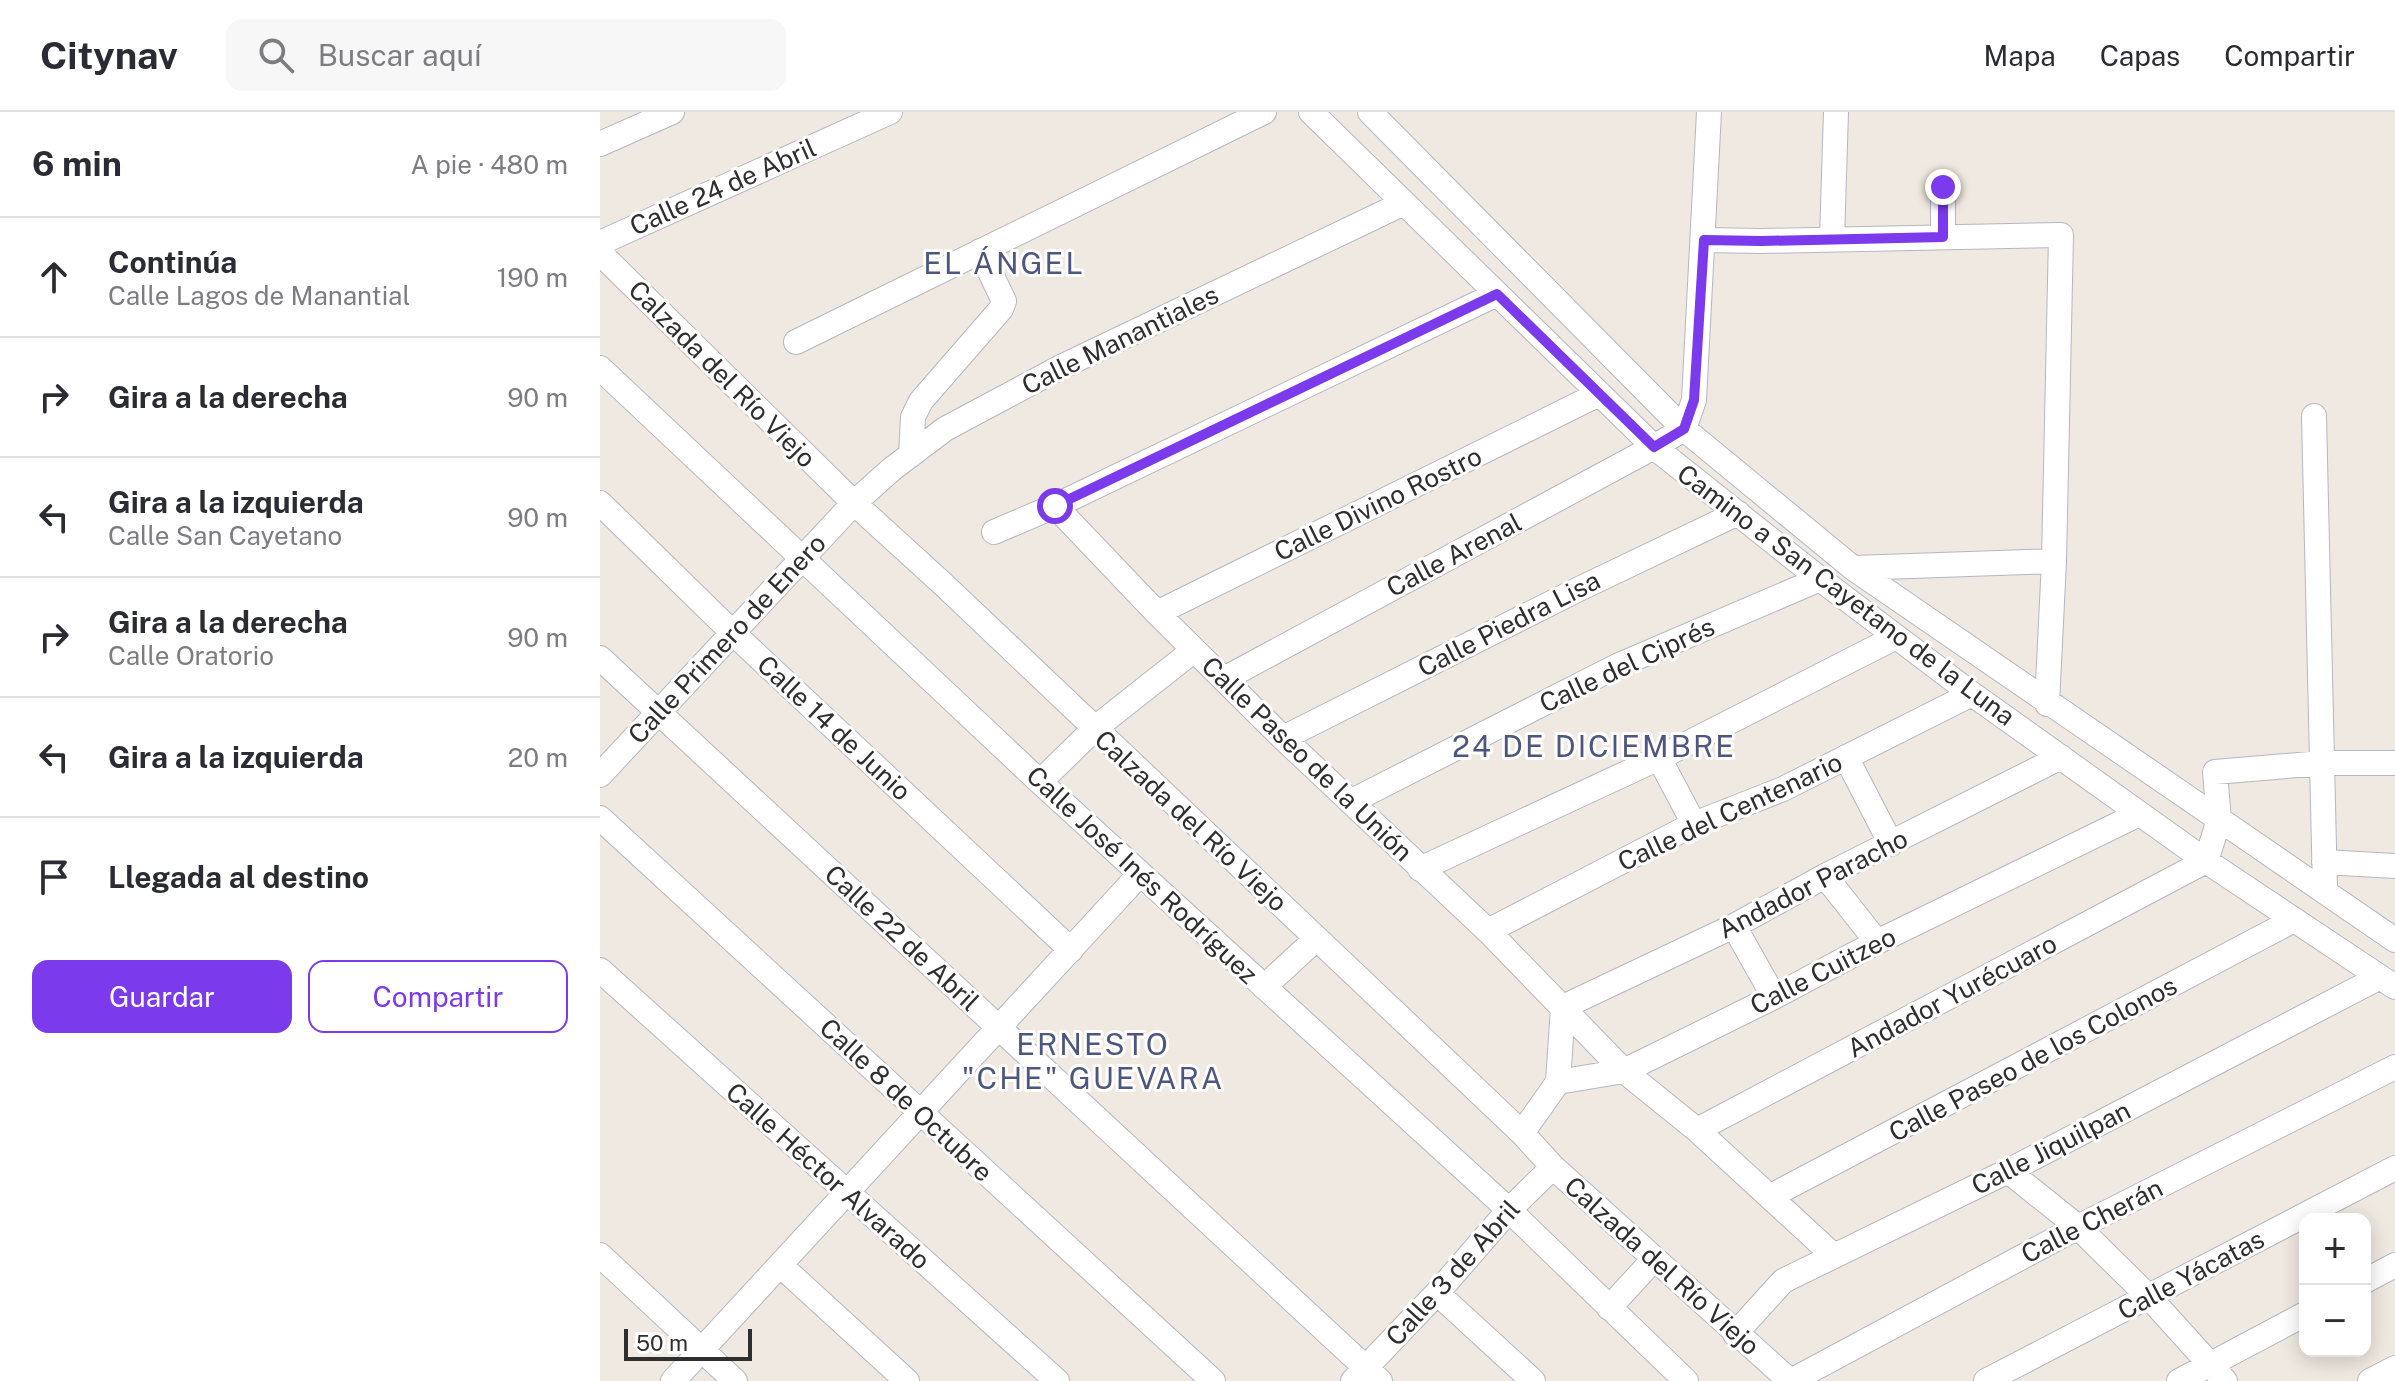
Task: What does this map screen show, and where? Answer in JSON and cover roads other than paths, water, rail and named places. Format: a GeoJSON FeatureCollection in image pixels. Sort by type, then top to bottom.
{"type":"FeatureCollection","features":[{"type":"Feature","properties":{"kind":"street"},"geometry":{"type":"LineString","coordinates":[[602,139],[672,112]]}},
{"type":"Feature","properties":{"kind":"street","name":"Calle 24 de Abril"},"geometry":{"type":"LineString","coordinates":[[600,243],[890,112]]}},
{"type":"Feature","properties":{"kind":"street"},"geometry":{"type":"LineString","coordinates":[[796,342],[1264,112]]}},
{"type":"Feature","properties":{"kind":"street","name":"Camino a San Cayetano de la Luna"},"geometry":{"type":"LineString","coordinates":[[1311,112],[1654,447],[1820,579],[1972,694],[2206,861],[2388,982]]}},
{"type":"Feature","properties":{"kind":"street","name":"Camino a San Cayetano de la Luna"},"geometry":{"type":"LineString","coordinates":[[1370,112],[1684,429],[1853,568],[2395,940]]}},
{"type":"Feature","properties":{"kind":"street"},"geometry":{"type":"LineString","coordinates":[[1684,429],[1694,400],[1709,112]]}},
{"type":"Feature","properties":{"kind":"street"},"geometry":{"type":"LineString","coordinates":[[1832,239],[1836,112]]}},
{"type":"Feature","properties":{"kind":"street"},"geometry":{"type":"LineString","coordinates":[[1943,187],[1943,237]]}},
{"type":"Feature","properties":{"kind":"street","name":"Calle Manantiales"},"geometry":{"type":"LineString","coordinates":[[854,503],[945,429],[1061,367],[1404,203]]}},
{"type":"Feature","properties":{"kind":"street"},"geometry":{"type":"LineString","coordinates":[[1704,240],[2061,235],[2054,561],[2047,704]]}},
{"type":"Feature","properties":{"kind":"street"},"geometry":{"type":"LineString","coordinates":[[911,455],[913,417],[921,401],[1001,309],[1004,301],[980,251]]}},
{"type":"Feature","properties":{"kind":"street","name":"Calzada del Río Viejo"},"geometry":{"type":"LineString","coordinates":[[600,253],[854,503],[1522,1133],[1553,1167],[1790,1381]]}},
{"type":"Feature","properties":{"kind":"street"},"geometry":{"type":"LineString","coordinates":[[994,532],[1055,506],[1497,294]]}},
{"type":"Feature","properties":{"kind":"street","name":"Calle José Inés Rodríguez"},"geometry":{"type":"LineString","coordinates":[[600,368],[1040,782],[1509,1210],[1686,1381]]}},
{"type":"Feature","properties":{"kind":"street","name":"Calle Divino Rostro"},"geometry":{"type":"LineString","coordinates":[[1157,613],[1599,394]]}},
{"type":"Feature","properties":{"kind":"street"},"geometry":{"type":"LineString","coordinates":[[2314,416],[2325,890]]}},
{"type":"Feature","properties":{"kind":"street","name":"Calle Arenal"},"geometry":{"type":"LineString","coordinates":[[1224,679],[1684,429]]}},
{"type":"Feature","properties":{"kind":"street","name":"Calle 14 de Junio"},"geometry":{"type":"LineString","coordinates":[[600,503],[733,633],[1071,950]]}},
{"type":"Feature","properties":{"kind":"street","name":"Calle Primero de Enero"},"geometry":{"type":"LineString","coordinates":[[600,775],[854,503]]}},
{"type":"Feature","properties":{"kind":"street","name":"Calle Paseo de la Unión"},"geometry":{"type":"LineString","coordinates":[[1055,506],[1194,650],[1488,931],[1624,1071],[1697,1130],[1833,1255]]}},
{"type":"Feature","properties":{"kind":"street","name":"Calle Piedra Lisa"},"geometry":{"type":"LineString","coordinates":[[1283,738],[1738,513]]}},
{"type":"Feature","properties":{"kind":"street"},"geometry":{"type":"LineString","coordinates":[[1853,568],[2054,561]]}},
{"type":"Feature","properties":{"kind":"street","name":"Calle del Ciprés"},"geometry":{"type":"LineString","coordinates":[[1352,801],[1617,666],[1820,579]]}},
{"type":"Feature","properties":{"kind":"street"},"geometry":{"type":"LineString","coordinates":[[1420,869],[1659,758],[1896,637]]}},
{"type":"Feature","properties":{"kind":"street"},"geometry":{"type":"LineString","coordinates":[[1040,782],[1094,729],[1194,650]]}},
{"type":"Feature","properties":{"kind":"street","name":"Calle 22 de Abril"},"geometry":{"type":"LineString","coordinates":[[600,658],[1000,1028],[1367,1377]]}},
{"type":"Feature","properties":{"kind":"street","name":"Calle del Centenario"},"geometry":{"type":"LineString","coordinates":[[1488,931],[1694,824],[1783,789],[1972,694]]}},
{"type":"Feature","properties":{"kind":"street"},"geometry":{"type":"LineString","coordinates":[[1846,757],[1891,844]]}},
{"type":"Feature","properties":{"kind":"street","name":"Andador Paracho"},"geometry":{"type":"LineString","coordinates":[[1563,1007],[1734,926],[1825,876],[2061,757]]}},
{"type":"Feature","properties":{"kind":"street"},"geometry":{"type":"LineString","coordinates":[[1659,758],[1694,824]]}},
{"type":"Feature","properties":{"kind":"street"},"geometry":{"type":"LineString","coordinates":[[2206,861],[2219,820],[2215,772],[2322,763],[2395,763]]}},
{"type":"Feature","properties":{"kind":"street","name":"Calle Cuitzeo"},"geometry":{"type":"LineString","coordinates":[[1558,1082],[1624,1071],[1877,942],[2139,814]]}},
{"type":"Feature","properties":{"kind":"street","name":"Calle 8 de Octubre"},"geometry":{"type":"LineString","coordinates":[[600,818],[1213,1381]]}},
{"type":"Feature","properties":{"kind":"street","name":"Andador Yurécuaro"},"geometry":{"type":"LineString","coordinates":[[1697,1130],[2206,861]]}},
{"type":"Feature","properties":{"kind":"street"},"geometry":{"type":"LineString","coordinates":[[2324,862],[2395,866]]}},
{"type":"Feature","properties":{"kind":"street"},"geometry":{"type":"LineString","coordinates":[[673,1381],[1140,874]]}},
{"type":"Feature","properties":{"kind":"street"},"geometry":{"type":"LineString","coordinates":[[1825,876],[1877,942]]}},
{"type":"Feature","properties":{"kind":"street","name":"Calle Paseo de los Colonos"},"geometry":{"type":"LineString","coordinates":[[1771,1196],[2294,920]]}},
{"type":"Feature","properties":{"kind":"street"},"geometry":{"type":"LineString","coordinates":[[1734,926],[1774,997]]}},
{"type":"Feature","properties":{"kind":"street"},"geometry":{"type":"LineString","coordinates":[[1264,987],[1316,939]]}},
{"type":"Feature","properties":{"kind":"street","name":"Calle Héctor Alvarado"},"geometry":{"type":"LineString","coordinates":[[600,970],[1057,1381]]}},
{"type":"Feature","properties":{"kind":"street","name":"Calle Jiquilpan"},"geometry":{"type":"LineString","coordinates":[[1735,1334],[1783,1281],[2388,982]]}},
{"type":"Feature","properties":{"kind":"street"},"geometry":{"type":"LineString","coordinates":[[1522,1133],[1558,1082],[1563,1007]]}},
{"type":"Feature","properties":{"kind":"street","name":"Calle Cherán"},"geometry":{"type":"LineString","coordinates":[[1790,1381],[2078,1227],[2395,1067]]}},
{"type":"Feature","properties":{"kind":"street","name":"Calle 3 de Abril"},"geometry":{"type":"LineString","coordinates":[[1367,1377],[1509,1210],[1553,1167]]}},
{"type":"Feature","properties":{"kind":"street","name":"Calle Yácatas"},"geometry":{"type":"LineString","coordinates":[[1986,1381],[2395,1168]]}},
{"type":"Feature","properties":{"kind":"street"},"geometry":{"type":"LineString","coordinates":[[2008,1171],[2078,1227],[2149,1297],[2218,1373]]}},
{"type":"Feature","properties":{"kind":"street"},"geometry":{"type":"LineString","coordinates":[[600,1255],[735,1381]]}},
{"type":"Feature","properties":{"kind":"street"},"geometry":{"type":"LineString","coordinates":[[1609,1308],[1654,1259]]}},
{"type":"Feature","properties":{"kind":"street"},"geometry":{"type":"LineString","coordinates":[[780,1265],[907,1381]]}},
{"type":"Feature","properties":{"kind":"street"},"geometry":{"type":"LineString","coordinates":[[2371,1278],[2395,1265]]}},
{"type":"Feature","properties":{"kind":"street"},"geometry":{"type":"LineString","coordinates":[[1437,1293],[1533,1381]]}},
{"type":"Feature","properties":{"kind":"street"},"geometry":{"type":"LineString","coordinates":[[2179,1381],[2218,1373],[2299,1318]]}},
{"type":"Feature","properties":{"kind":"street"},"geometry":{"type":"LineString","coordinates":[[2370,1381],[2395,1368]]}},
{"type":"Feature","properties":{"kind":"district","name":"EL ÁNGEL"},"geometry":{"type":"Point","coordinates":[1004,264]}},
{"type":"Feature","properties":{"kind":"district","name":"24 DE DICIEMBRE"},"geometry":{"type":"Point","coordinates":[1594,747]}},
{"type":"Feature","properties":{"kind":"district","name":"ERNESTO \"CHE\" GUEVARA"},"geometry":{"type":"Point","coordinates":[1093,1062]}}]}
